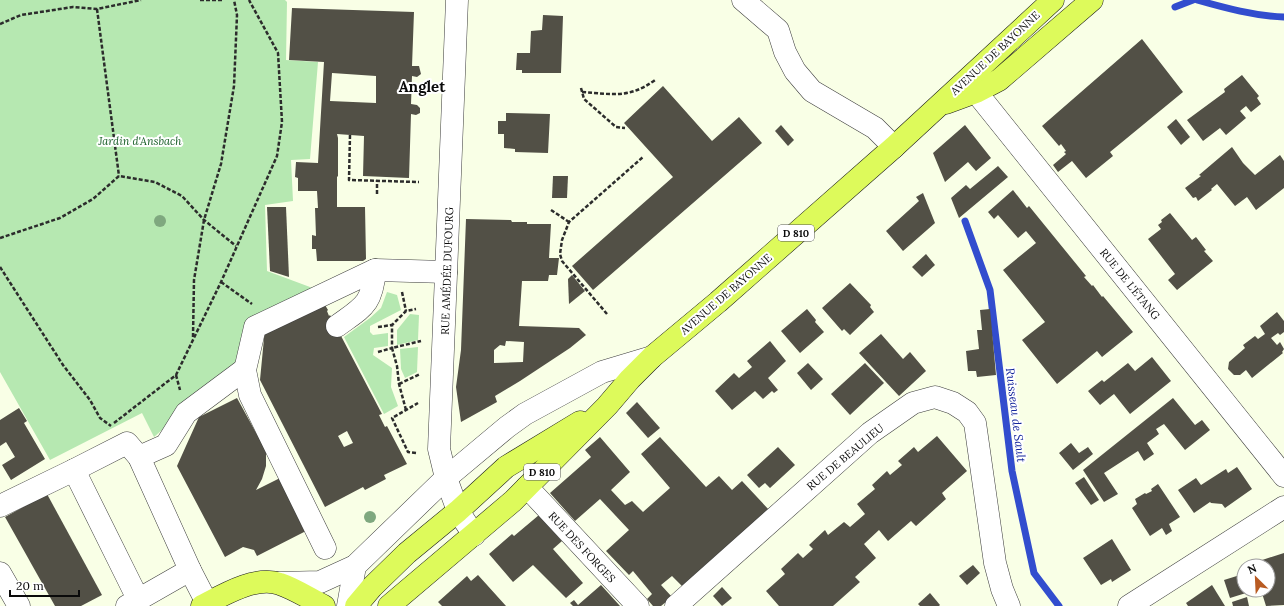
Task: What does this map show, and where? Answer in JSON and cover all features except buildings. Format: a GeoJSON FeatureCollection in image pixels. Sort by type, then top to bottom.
{"type":"FeatureCollection","features":[{"type":"Feature","properties":{"kind":"main road","name":"AVENUE DE BAYONNE"},"geometry":{"type":"LineString","coordinates":[[607,406],[630,378],[652,357],[718,302],[894,147],[1053,0]]}},
{"type":"Feature","properties":{"kind":"main road","name":"AVENUE DE BAYONNE"},"geometry":{"type":"LineString","coordinates":[[937,106],[976,92],[999,80],[1092,0]]}},
{"type":"Feature","properties":{"kind":"main road","name":"D 810"},"geometry":{"type":"LineString","coordinates":[[389,606],[474,535],[527,487],[607,406]]}},
{"type":"Feature","properties":{"kind":"main road","name":"D 810"},"geometry":{"type":"LineString","coordinates":[[356,606],[407,553],[458,511],[506,466],[607,406]]}},
{"type":"Feature","properties":{"kind":"main road"},"geometry":{"type":"LineString","coordinates":[[205,605],[237,588],[263,581],[279,583],[324,606]]}},
{"type":"Feature","properties":{"kind":"street","name":"RUE AMÉDÉE DUFOURG"},"geometry":{"type":"LineString","coordinates":[[457,0],[439,449],[446,478],[458,511],[474,535]]}},
{"type":"Feature","properties":{"kind":"street"},"geometry":{"type":"LineString","coordinates":[[742,0],[778,30],[785,52],[795,71],[812,92],[874,128],[894,147]]}},
{"type":"Feature","properties":{"kind":"street","name":"RUE DE L'ÉTANG"},"geometry":{"type":"LineString","coordinates":[[976,92],[1284,476]]}},
{"type":"Feature","properties":{"kind":"street"},"geometry":{"type":"LineString","coordinates":[[336,326],[362,308],[369,298],[373,287],[375,270]]}},
{"type":"Feature","properties":{"kind":"street"},"geometry":{"type":"LineString","coordinates":[[325,548],[250,395],[245,369],[255,327],[375,270],[446,272]]}},
{"type":"Feature","properties":{"kind":"street"},"geometry":{"type":"LineString","coordinates":[[279,583],[320,582],[355,566],[446,478],[507,427],[525,414],[602,372],[652,357]]}},
{"type":"Feature","properties":{"kind":"street"},"geometry":{"type":"LineString","coordinates":[[0,506],[74,470],[133,450],[166,445],[186,413],[245,369]]}},
{"type":"Feature","properties":{"kind":"street","name":"RUE DE BEAULIEU"},"geometry":{"type":"LineString","coordinates":[[676,606],[870,433],[913,404],[936,397],[953,403],[967,412],[975,423],[995,563],[1002,589],[1009,606]]}},
{"type":"Feature","properties":{"kind":"street"},"geometry":{"type":"LineString","coordinates":[[133,450],[205,605]]}},
{"type":"Feature","properties":{"kind":"street"},"geometry":{"type":"LineString","coordinates":[[74,470],[132,602],[190,570]]}},
{"type":"Feature","properties":{"kind":"street","name":"RUE DES FORGES"},"geometry":{"type":"LineString","coordinates":[[527,487],[638,606]]}},
{"type":"Feature","properties":{"kind":"street"},"geometry":{"type":"LineString","coordinates":[[1129,606],[1284,507]]}},
{"type":"Feature","properties":{"kind":"street"},"geometry":{"type":"LineString","coordinates":[[348,606],[355,566]]}},
{"type":"Feature","properties":{"kind":"street"},"geometry":{"type":"LineString","coordinates":[[0,573],[18,606]]}},
{"type":"Feature","properties":{"kind":"path"},"geometry":{"type":"LineString","coordinates":[[0,24],[21,15],[73,7],[96,8],[141,0]]}},
{"type":"Feature","properties":{"kind":"path"},"geometry":{"type":"LineString","coordinates":[[200,0],[222,0]]}},
{"type":"Feature","properties":{"kind":"path"},"geometry":{"type":"LineString","coordinates":[[193,339],[194,280],[204,220],[220,164],[234,86],[237,15],[234,0]]}},
{"type":"Feature","properties":{"kind":"path"},"geometry":{"type":"LineString","coordinates":[[110,425],[176,375],[221,282],[277,156],[282,122],[278,53],[248,0]]}},
{"type":"Feature","properties":{"kind":"path"},"geometry":{"type":"LineString","coordinates":[[96,8],[119,176]]}},
{"type":"Feature","properties":{"kind":"path"},"geometry":{"type":"LineString","coordinates":[[582,92],[622,94],[633,93],[644,89],[655,80]]}},
{"type":"Feature","properties":{"kind":"path"},"geometry":{"type":"LineString","coordinates":[[581,88],[584,99],[616,127],[624,128]]}},
{"type":"Feature","properties":{"kind":"path"},"geometry":{"type":"LineString","coordinates":[[350,135],[349,180],[419,182]]}},
{"type":"Feature","properties":{"kind":"path"},"geometry":{"type":"LineString","coordinates":[[607,314],[562,261],[560,254],[562,240],[569,222],[643,157]]}},
{"type":"Feature","properties":{"kind":"path"},"geometry":{"type":"LineString","coordinates":[[119,176],[155,182],[182,196],[204,220],[236,246]]}},
{"type":"Feature","properties":{"kind":"path"},"geometry":{"type":"LineString","coordinates":[[0,238],[60,218],[93,199],[119,176]]}},
{"type":"Feature","properties":{"kind":"path"},"geometry":{"type":"LineString","coordinates":[[377,180],[377,194]]}},
{"type":"Feature","properties":{"kind":"path"},"geometry":{"type":"LineString","coordinates":[[551,210],[569,222]]}},
{"type":"Feature","properties":{"kind":"path"},"geometry":{"type":"LineString","coordinates":[[0,267],[63,365],[90,400],[100,418],[110,425],[133,450]]}},
{"type":"Feature","properties":{"kind":"path"},"geometry":{"type":"LineString","coordinates":[[221,282],[274,319]]}},
{"type":"Feature","properties":{"kind":"path"},"geometry":{"type":"LineString","coordinates":[[378,327],[392,325],[406,312],[416,309]]}},
{"type":"Feature","properties":{"kind":"path"},"geometry":{"type":"LineString","coordinates":[[392,325],[392,348],[406,410]]}},
{"type":"Feature","properties":{"kind":"path"},"geometry":{"type":"LineString","coordinates":[[378,352],[422,341]]}},
{"type":"Feature","properties":{"kind":"path"},"geometry":{"type":"LineString","coordinates":[[399,384],[423,373]]}},
{"type":"Feature","properties":{"kind":"path"},"geometry":{"type":"LineString","coordinates":[[423,401],[392,418],[408,452],[423,454]]}},
{"type":"Feature","properties":{"kind":"green space","name":"Jardin d'Ansbach"},"geometry":{"type":"Polygon","coordinates":[[[0,0],[285,0],[287,2],[286,60],[318,62],[310,159],[291,160],[293,201],[265,205],[267,271],[318,290],[250,324],[242,360],[154,437],[142,413],[50,460],[0,372],[0,0]]]}},
{"type":"Feature","properties":{"kind":"green space"},"geometry":{"type":"Polygon","coordinates":[[[387,292],[397,295],[401,310],[370,326],[370,332],[373,335],[388,333],[388,346],[374,348],[373,355],[392,368],[391,387],[398,406],[384,414],[344,337],[381,308],[387,292]]]}},
{"type":"Feature","properties":{"kind":"green space"},"geometry":{"type":"Polygon","coordinates":[[[410,314],[419,315],[418,340],[397,345],[397,330],[410,314]]]}},
{"type":"Feature","properties":{"kind":"green space"},"geometry":{"type":"Polygon","coordinates":[[[418,347],[417,372],[405,378],[401,369],[400,349],[418,347]]]}},
{"type":"Feature","properties":{"kind":"waterway","name":"Ruisseau de Sault"},"geometry":{"type":"LineString","coordinates":[[1175,7],[1193,0]]}},
{"type":"Feature","properties":{"kind":"waterway","name":"Ruisseau de Sault"},"geometry":{"type":"LineString","coordinates":[[1197,0],[1229,9],[1284,17]]}},
{"type":"Feature","properties":{"kind":"waterway","name":"Ruisseau de Sault"},"geometry":{"type":"LineString","coordinates":[[965,221],[990,290],[1012,471],[1034,573],[1059,606]]}},
{"type":"Feature","properties":{"kind":"district","name":"Anglet"},"geometry":{"type":"Point","coordinates":[422,86]}}]}
